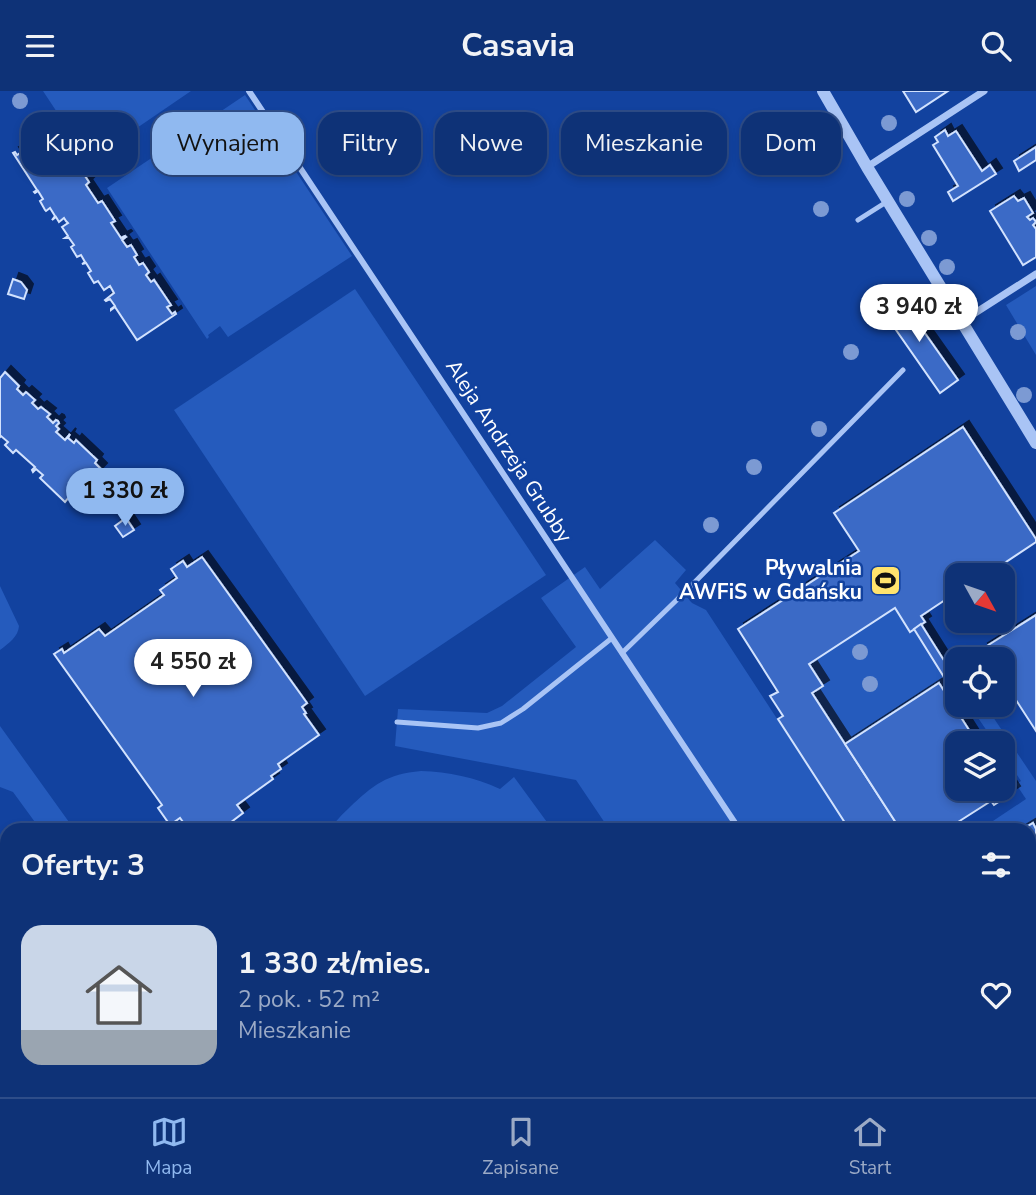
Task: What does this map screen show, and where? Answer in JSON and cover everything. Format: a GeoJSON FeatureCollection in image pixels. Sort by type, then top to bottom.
{"type":"FeatureCollection","features":[{"type":"Feature","properties":{"kind":"street","name":"Aleja Andrzeja Grubby"},"geometry":{"type":"LineString","coordinates":[[249,91],[736,823]]}},
{"type":"Feature","properties":{"kind":"street"},"geometry":{"type":"LineString","coordinates":[[823,91],[1036,443]]}},
{"type":"Feature","properties":{"kind":"street"},"geometry":{"type":"LineString","coordinates":[[867,167],[984,91]]}},
{"type":"Feature","properties":{"kind":"street"},"geometry":{"type":"LineString","coordinates":[[961,322],[1036,274]]}},
{"type":"Feature","properties":{"kind":"lane"},"geometry":{"type":"LineString","coordinates":[[858,220],[888,201]]}},
{"type":"Feature","properties":{"kind":"lane"},"geometry":{"type":"LineString","coordinates":[[622,653],[903,370]]}},
{"type":"Feature","properties":{"kind":"lane"},"geometry":{"type":"LineString","coordinates":[[397,722],[478,727],[501,723],[523,709],[612,638]]}},
{"type":"Feature","properties":{"kind":"shaded area"},"geometry":{"type":"Polygon","coordinates":[[[43,91],[191,91],[160,112],[152,112],[152,118],[138,127],[138,112],[57,112],[43,91]]]}},
{"type":"Feature","properties":{"kind":"shaded area"},"geometry":{"type":"Polygon","coordinates":[[[245,95],[256,112],[220,112],[245,95]]]}},
{"type":"Feature","properties":{"kind":"shaded area"},"geometry":{"type":"Polygon","coordinates":[[[152,158],[152,175],[298,175],[352,256],[228,337],[220,326],[208,335],[207,339],[107,188],[126,175],[138,175],[138,167],[152,158]]]}},
{"type":"Feature","properties":{"kind":"shaded area"},"geometry":{"type":"Polygon","coordinates":[[[1036,286],[1036,355],[1006,305],[1036,286]]]}},
{"type":"Feature","properties":{"kind":"shaded area"},"geometry":{"type":"Polygon","coordinates":[[[355,289],[546,575],[365,696],[174,410],[355,289]]]}},
{"type":"Feature","properties":{"kind":"shaded area"},"geometry":{"type":"Polygon","coordinates":[[[655,540],[686,570],[675,583],[692,603],[706,610],[845,823],[605,823],[576,780],[395,746],[398,709],[487,713],[502,706],[576,647],[541,598],[585,567],[600,589],[655,540]]]}},
{"type":"Feature","properties":{"kind":"shaded area"},"geometry":{"type":"Polygon","coordinates":[[[0,586],[19,626],[15,637],[0,650],[0,586]]]}},
{"type":"Feature","properties":{"kind":"shaded area"},"geometry":{"type":"Polygon","coordinates":[[[895,608],[910,632],[914,629],[945,679],[945,693],[939,683],[845,744],[812,693],[823,686],[809,664],[895,608]]]}},
{"type":"Feature","properties":{"kind":"shaded area"},"geometry":{"type":"Polygon","coordinates":[[[977,717],[993,717],[1002,731],[987,731],[977,717]]]}},
{"type":"Feature","properties":{"kind":"shaded area"},"geometry":{"type":"Polygon","coordinates":[[[0,726],[70,823],[36,823],[13,792],[0,787],[0,726]]]}},
{"type":"Feature","properties":{"kind":"shaded area"},"geometry":{"type":"Polygon","coordinates":[[[1015,750],[1036,781],[1036,823],[990,823],[1026,799],[1016,784],[1021,781],[1015,772],[1015,750]]]}},
{"type":"Feature","properties":{"kind":"shaded area"},"geometry":{"type":"Polygon","coordinates":[[[421,771],[442,773],[481,781],[500,789],[514,777],[548,823],[336,823],[373,787],[399,775],[421,771]]]}},
{"type":"Feature","properties":{"kind":"building"},"geometry":{"type":"Polygon","coordinates":[[[903,91],[948,91],[916,112],[903,91]]]}},
{"type":"Feature","properties":{"kind":"building"},"geometry":{"type":"Polygon","coordinates":[[[945,130],[948,136],[956,131],[982,171],[990,165],[996,174],[953,201],[948,192],[958,186],[933,145],[938,142],[935,137],[945,130]]]}},
{"type":"Feature","properties":{"kind":"building"},"geometry":{"type":"Polygon","coordinates":[[[1036,147],[1036,160],[1019,171],[1014,161],[1036,147]]]}},
{"type":"Feature","properties":{"kind":"building"},"geometry":{"type":"Polygon","coordinates":[[[21,152],[21,165],[13,153],[17,155],[21,152]]]}},
{"type":"Feature","properties":{"kind":"building"},"geometry":{"type":"Polygon","coordinates":[[[27,175],[84,175],[89,182],[86,185],[98,203],[102,201],[115,221],[111,223],[121,238],[126,237],[122,240],[127,247],[131,245],[139,265],[143,263],[149,272],[146,275],[151,282],[154,280],[171,305],[167,307],[172,314],[176,314],[137,340],[115,307],[111,310],[115,306],[110,299],[105,300],[114,293],[110,286],[104,290],[98,281],[94,283],[86,263],[82,264],[85,262],[81,255],[77,257],[71,247],[74,245],[69,238],[65,238],[68,236],[62,227],[68,223],[64,218],[59,222],[56,217],[52,220],[55,216],[50,208],[45,210],[40,201],[43,199],[38,191],[34,192],[37,190],[27,175]]]}},
{"type":"Feature","properties":{"kind":"building"},"geometry":{"type":"Polygon","coordinates":[[[1014,196],[1018,201],[1024,198],[1033,213],[1027,217],[1036,222],[1033,225],[1036,229],[1036,257],[1023,265],[990,211],[1014,196]]]}},
{"type":"Feature","properties":{"kind":"building"},"geometry":{"type":"Polygon","coordinates":[[[13,279],[21,282],[27,290],[24,299],[8,294],[13,279]]]}},
{"type":"Feature","properties":{"kind":"building"},"geometry":{"type":"Polygon","coordinates":[[[898,295],[958,380],[940,393],[880,307],[898,295]]]}},
{"type":"Feature","properties":{"kind":"building"},"geometry":{"type":"Polygon","coordinates":[[[5,372],[19,386],[17,389],[23,395],[26,392],[35,400],[32,403],[38,409],[41,407],[50,414],[47,417],[53,423],[58,421],[56,426],[59,429],[56,432],[65,440],[70,434],[68,438],[74,443],[76,440],[97,460],[95,463],[101,469],[65,502],[40,478],[43,475],[36,469],[33,472],[35,467],[16,450],[13,453],[5,445],[8,442],[0,437],[0,378],[5,372]]]}},
{"type":"Feature","properties":{"kind":"building"},"geometry":{"type":"Polygon","coordinates":[[[963,427],[1036,539],[1036,542],[1004,563],[945,563],[945,600],[921,616],[925,622],[910,632],[895,608],[809,664],[823,686],[812,693],[896,823],[845,823],[778,719],[783,716],[770,696],[778,692],[738,629],[859,551],[834,513],[963,427]]]}},
{"type":"Feature","properties":{"kind":"building"},"geometry":{"type":"Polygon","coordinates":[[[126,518],[134,530],[123,537],[115,526],[126,518]]]}},
{"type":"Feature","properties":{"kind":"building"},"geometry":{"type":"Polygon","coordinates":[[[202,557],[307,703],[302,707],[306,713],[304,714],[319,735],[278,764],[281,769],[271,776],[273,779],[237,805],[243,813],[230,823],[184,823],[180,818],[169,823],[158,808],[162,805],[54,654],[62,649],[64,653],[99,629],[105,636],[164,595],[160,590],[177,578],[171,569],[183,561],[187,567],[202,557]]]}},
{"type":"Feature","properties":{"kind":"building"},"geometry":{"type":"Polygon","coordinates":[[[1036,615],[1036,731],[1015,699],[1015,647],[985,647],[1007,633],[1015,633],[1015,628],[1036,615]]]}},
{"type":"Feature","properties":{"kind":"building"},"geometry":{"type":"Polygon","coordinates":[[[921,624],[945,662],[945,679],[914,629],[921,624]]]}},
{"type":"Feature","properties":{"kind":"building"},"geometry":{"type":"Polygon","coordinates":[[[939,683],[945,692],[945,717],[961,717],[970,731],[945,731],[945,801],[991,801],[956,823],[896,823],[845,744],[939,683]]]}},
{"type":"Feature","properties":{"kind":"place","name":"Pływalnia AWFiS w Gdańsku"},"geometry":{"type":"Point","coordinates":[885,580]}}]}
